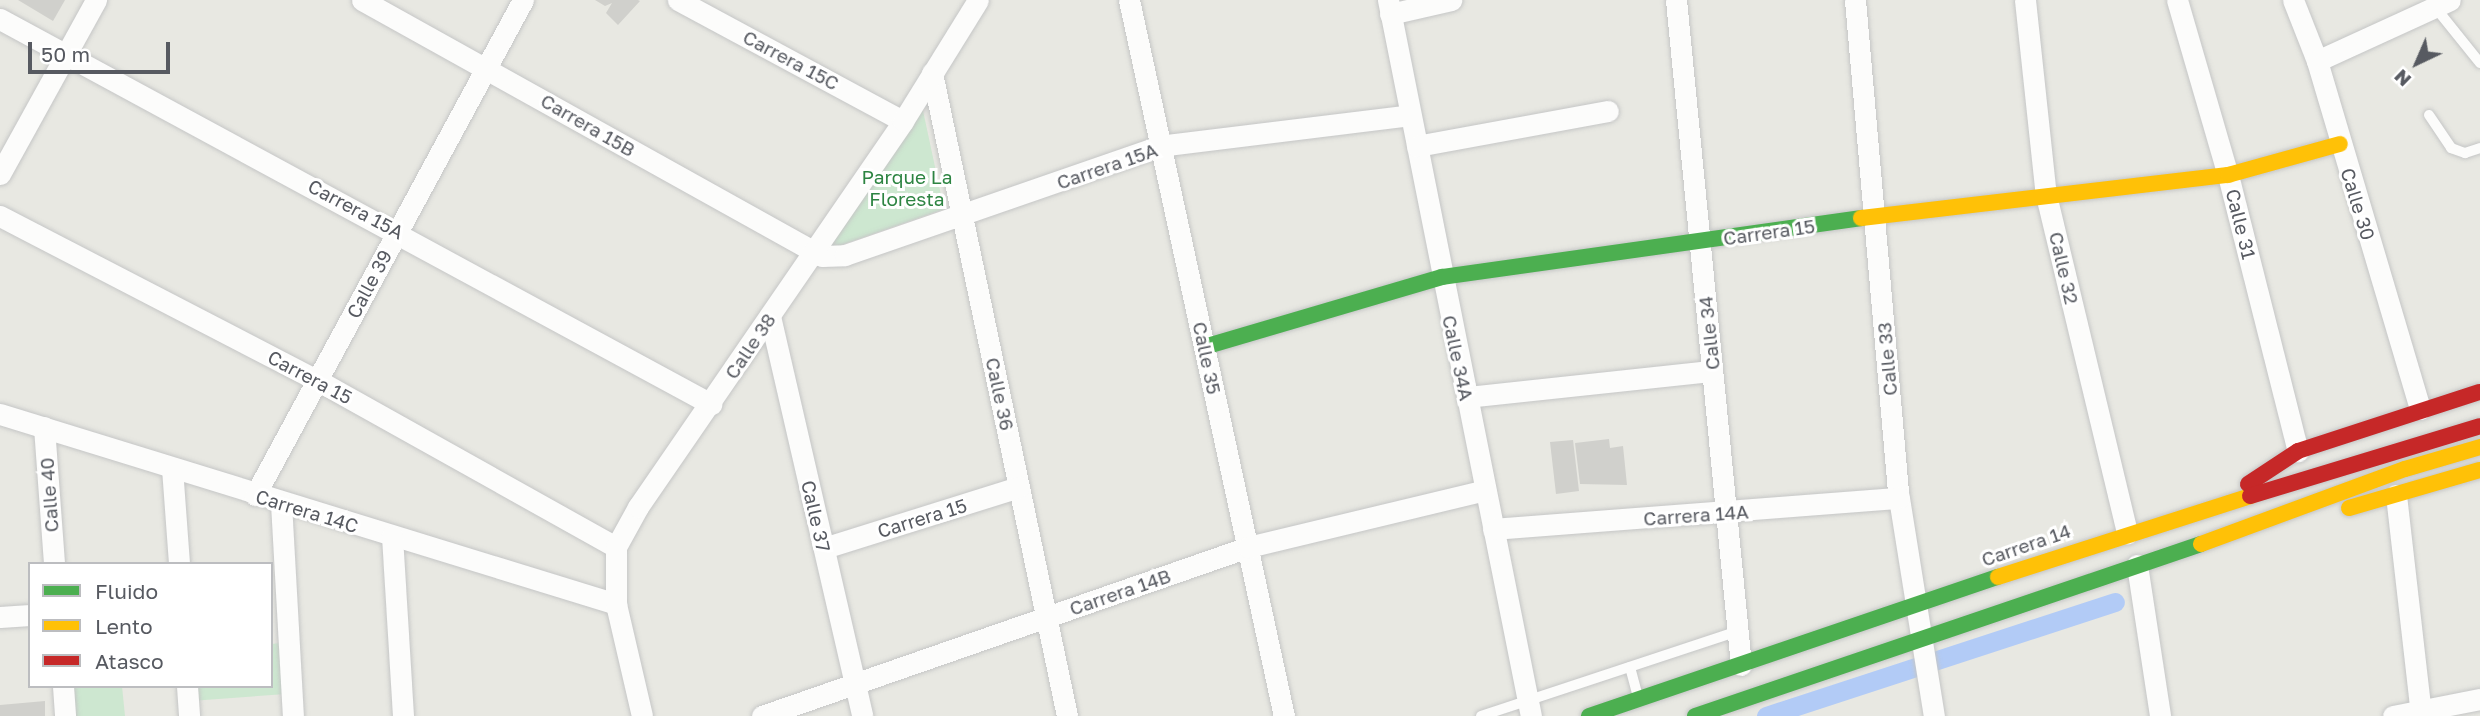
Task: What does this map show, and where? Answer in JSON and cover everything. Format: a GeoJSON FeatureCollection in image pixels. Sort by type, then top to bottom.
{"type":"FeatureCollection","features":[{"type":"Feature","properties":{"kind":"main road","name":"Carrera 15"},"geometry":{"type":"LineString","coordinates":[[1204,347],[1442,277],[1875,216],[2228,174],[2340,144]]}},
{"type":"Feature","properties":{"kind":"main road"},"geometry":{"type":"LineString","coordinates":[[2219,503],[2298,451],[2420,409],[2480,392]]}},
{"type":"Feature","properties":{"kind":"main road","name":"Carrera 14"},"geometry":{"type":"LineString","coordinates":[[1589,716],[2219,503],[2480,426]]}},
{"type":"Feature","properties":{"kind":"main road"},"geometry":{"type":"LineString","coordinates":[[1695,716],[1756,708],[1922,648],[2137,565],[2405,469],[2480,447]]}},
{"type":"Feature","properties":{"kind":"main road"},"geometry":{"type":"LineString","coordinates":[[2201,544],[2396,495],[2480,470]]}},
{"type":"Feature","properties":{"kind":"street"},"geometry":{"type":"LineString","coordinates":[[0,174],[96,0]]}},
{"type":"Feature","properties":{"kind":"street","name":"Carrera 15B"},"geometry":{"type":"LineString","coordinates":[[362,0],[488,68],[813,253]]}},
{"type":"Feature","properties":{"kind":"street","name":"Calle 39"},"geometry":{"type":"LineString","coordinates":[[255,495],[523,0]]}},
{"type":"Feature","properties":{"kind":"street","name":"Carrera 15C"},"geometry":{"type":"LineString","coordinates":[[678,0],[903,121]]}},
{"type":"Feature","properties":{"kind":"street","name":"Calle 38"},"geometry":{"type":"LineString","coordinates":[[642,716],[616,604],[616,547],[638,508],[903,121],[978,0]]}},
{"type":"Feature","properties":{"kind":"street","name":"Calle 35"},"geometry":{"type":"LineString","coordinates":[[1129,0],[1284,716]]}},
{"type":"Feature","properties":{"kind":"street"},"geometry":{"type":"LineString","coordinates":[[1389,7],[1451,0]]}},
{"type":"Feature","properties":{"kind":"street","name":"Calle 34"},"geometry":{"type":"LineString","coordinates":[[1676,0],[1724,514],[1741,665]]}},
{"type":"Feature","properties":{"kind":"street","name":"Calle 33"},"geometry":{"type":"LineString","coordinates":[[1855,0],[1899,498],[1933,710]]}},
{"type":"Feature","properties":{"kind":"street","name":"Calle 32"},"geometry":{"type":"LineString","coordinates":[[2025,0],[2046,195],[2127,533]]}},
{"type":"Feature","properties":{"kind":"street","name":"Calle 31"},"geometry":{"type":"LineString","coordinates":[[2177,0],[2228,174],[2298,451]]}},
{"type":"Feature","properties":{"kind":"street","name":"Calle 30"},"geometry":{"type":"LineString","coordinates":[[2293,0],[2318,61],[2340,144],[2420,409]]}},
{"type":"Feature","properties":{"kind":"street"},"geometry":{"type":"LineString","coordinates":[[2318,61],[2442,4]]}},
{"type":"Feature","properties":{"kind":"street","name":"Calle 34A"},"geometry":{"type":"LineString","coordinates":[[1389,7],[1529,708]]}},
{"type":"Feature","properties":{"kind":"street","name":"Carrera 15A"},"geometry":{"type":"LineString","coordinates":[[0,19],[398,231],[711,404]]}},
{"type":"Feature","properties":{"kind":"street","name":"Calle 36"},"geometry":{"type":"LineString","coordinates":[[932,73],[1068,716]]}},
{"type":"Feature","properties":{"kind":"street"},"geometry":{"type":"LineString","coordinates":[[1417,146],[1608,110]]}},
{"type":"Feature","properties":{"kind":"street","name":"Carrera 15A"},"geometry":{"type":"LineString","coordinates":[[813,253],[845,255],[962,217],[1159,146],[1410,115]]}},
{"type":"Feature","properties":{"kind":"street","name":"Carrera 15"},"geometry":{"type":"LineString","coordinates":[[0,216],[317,380],[616,547]]}},
{"type":"Feature","properties":{"kind":"street","name":"Calle 37"},"geometry":{"type":"LineString","coordinates":[[770,316],[862,716]]}},
{"type":"Feature","properties":{"kind":"street"},"geometry":{"type":"LineString","coordinates":[[1466,397],[1712,371]]}},
{"type":"Feature","properties":{"kind":"street","name":"Carrera 14C"},"geometry":{"type":"LineString","coordinates":[[0,414],[255,495],[616,604]]}},
{"type":"Feature","properties":{"kind":"street","name":"Calle 40"},"geometry":{"type":"LineString","coordinates":[[44,427],[54,562]]}},
{"type":"Feature","properties":{"kind":"street"},"geometry":{"type":"LineString","coordinates":[[172,468],[178,562]]}},
{"type":"Feature","properties":{"kind":"street","name":"Carrera 15"},"geometry":{"type":"LineString","coordinates":[[824,548],[1019,487]]}},
{"type":"Feature","properties":{"kind":"street","name":"Carrera 14B"},"geometry":{"type":"LineString","coordinates":[[762,716],[1248,547],[1485,489]]}},
{"type":"Feature","properties":{"kind":"street"},"geometry":{"type":"LineString","coordinates":[[2396,495],[2421,713]]}},
{"type":"Feature","properties":{"kind":"street","name":"Carrera 14A"},"geometry":{"type":"LineString","coordinates":[[1493,529],[1724,514],[1899,498]]}},
{"type":"Feature","properties":{"kind":"street"},"geometry":{"type":"LineString","coordinates":[[281,503],[280,642],[293,716]]}},
{"type":"Feature","properties":{"kind":"street"},"geometry":{"type":"LineString","coordinates":[[392,536],[403,716]]}},
{"type":"Feature","properties":{"kind":"street"},"geometry":{"type":"LineString","coordinates":[[2137,565],[2160,716]]}},
{"type":"Feature","properties":{"kind":"street"},"geometry":{"type":"LineString","coordinates":[[0,617],[28,615]]}},
{"type":"Feature","properties":{"kind":"street"},"geometry":{"type":"LineString","coordinates":[[63,688],[65,716]]}},
{"type":"Feature","properties":{"kind":"street"},"geometry":{"type":"LineString","coordinates":[[187,688],[189,716]]}},
{"type":"Feature","properties":{"kind":"street"},"geometry":{"type":"LineString","coordinates":[[2393,716],[2421,713],[2480,699]]}},
{"type":"Feature","properties":{"kind":"lane"},"geometry":{"type":"LineString","coordinates":[[2442,4],[2480,63]]}},
{"type":"Feature","properties":{"kind":"lane"},"geometry":{"type":"LineString","coordinates":[[2429,115],[2451,148],[2465,153],[2480,148]]}},
{"type":"Feature","properties":{"kind":"lane"},"geometry":{"type":"LineString","coordinates":[[1481,716],[1529,708],[1630,667],[1738,631]]}},
{"type":"Feature","properties":{"kind":"lane"},"geometry":{"type":"LineString","coordinates":[[1630,667],[1639,700]]}},
{"type":"Feature","properties":{"kind":"green space","name":"Parque La Floresta"},"geometry":{"type":"Polygon","coordinates":[[[922,106],[944,209],[827,250],[922,106]]]}},
{"type":"Feature","properties":{"kind":"green space"},"geometry":{"type":"Polygon","coordinates":[[[281,643],[286,694],[191,701],[190,688],[273,688],[273,644],[281,643]]]}},
{"type":"Feature","properties":{"kind":"green space"},"geometry":{"type":"Polygon","coordinates":[[[71,688],[122,688],[125,716],[74,716],[71,688]]]}},
{"type":"Feature","properties":{"kind":"building"},"geometry":{"type":"Polygon","coordinates":[[[18,0],[65,0],[53,21],[18,0]]]}},
{"type":"Feature","properties":{"kind":"building"},"geometry":{"type":"Polygon","coordinates":[[[595,0],[640,1],[618,25],[606,13],[612,3],[605,6],[595,0]]]}},
{"type":"Feature","properties":{"kind":"building"},"geometry":{"type":"Polygon","coordinates":[[[1609,439],[1610,448],[1623,446],[1627,485],[1580,484],[1575,443],[1609,439]]]}},
{"type":"Feature","properties":{"kind":"building"},"geometry":{"type":"Polygon","coordinates":[[[1573,440],[1579,491],[1556,494],[1550,442],[1573,440]]]}},
{"type":"Feature","properties":{"kind":"building"},"geometry":{"type":"Polygon","coordinates":[[[45,701],[45,716],[0,716],[0,705],[45,701]]]}},
{"type":"Feature","properties":{"kind":"waterway"},"geometry":{"type":"LineString","coordinates":[[1766,716],[2115,602]]}},
{"type":"Feature","properties":{"kind":"traffic: fast"},"geometry":{"type":"LineString","coordinates":[[1204,347],[1442,277],[1861,218]]}},
{"type":"Feature","properties":{"kind":"traffic: fast"},"geometry":{"type":"LineString","coordinates":[[1695,716],[2201,544]]}},
{"type":"Feature","properties":{"kind":"traffic: fast"},"geometry":{"type":"LineString","coordinates":[[1589,716],[1998,577]]}},
{"type":"Feature","properties":{"kind":"traffic: slow"},"geometry":{"type":"LineString","coordinates":[[1861,218],[2228,175],[2340,144]]}},
{"type":"Feature","properties":{"kind":"traffic: slow"},"geometry":{"type":"LineString","coordinates":[[2201,544],[2405,469],[2480,447]]}},
{"type":"Feature","properties":{"kind":"traffic: slow"},"geometry":{"type":"LineString","coordinates":[[2349,508],[2480,470]]}},
{"type":"Feature","properties":{"kind":"traffic: slow"},"geometry":{"type":"LineString","coordinates":[[1998,577],[2250,496]]}},
{"type":"Feature","properties":{"kind":"traffic: jam"},"geometry":{"type":"LineString","coordinates":[[2248,484],[2298,451],[2480,392]]}},
{"type":"Feature","properties":{"kind":"traffic: jam"},"geometry":{"type":"LineString","coordinates":[[2250,496],[2480,426]]}}]}
